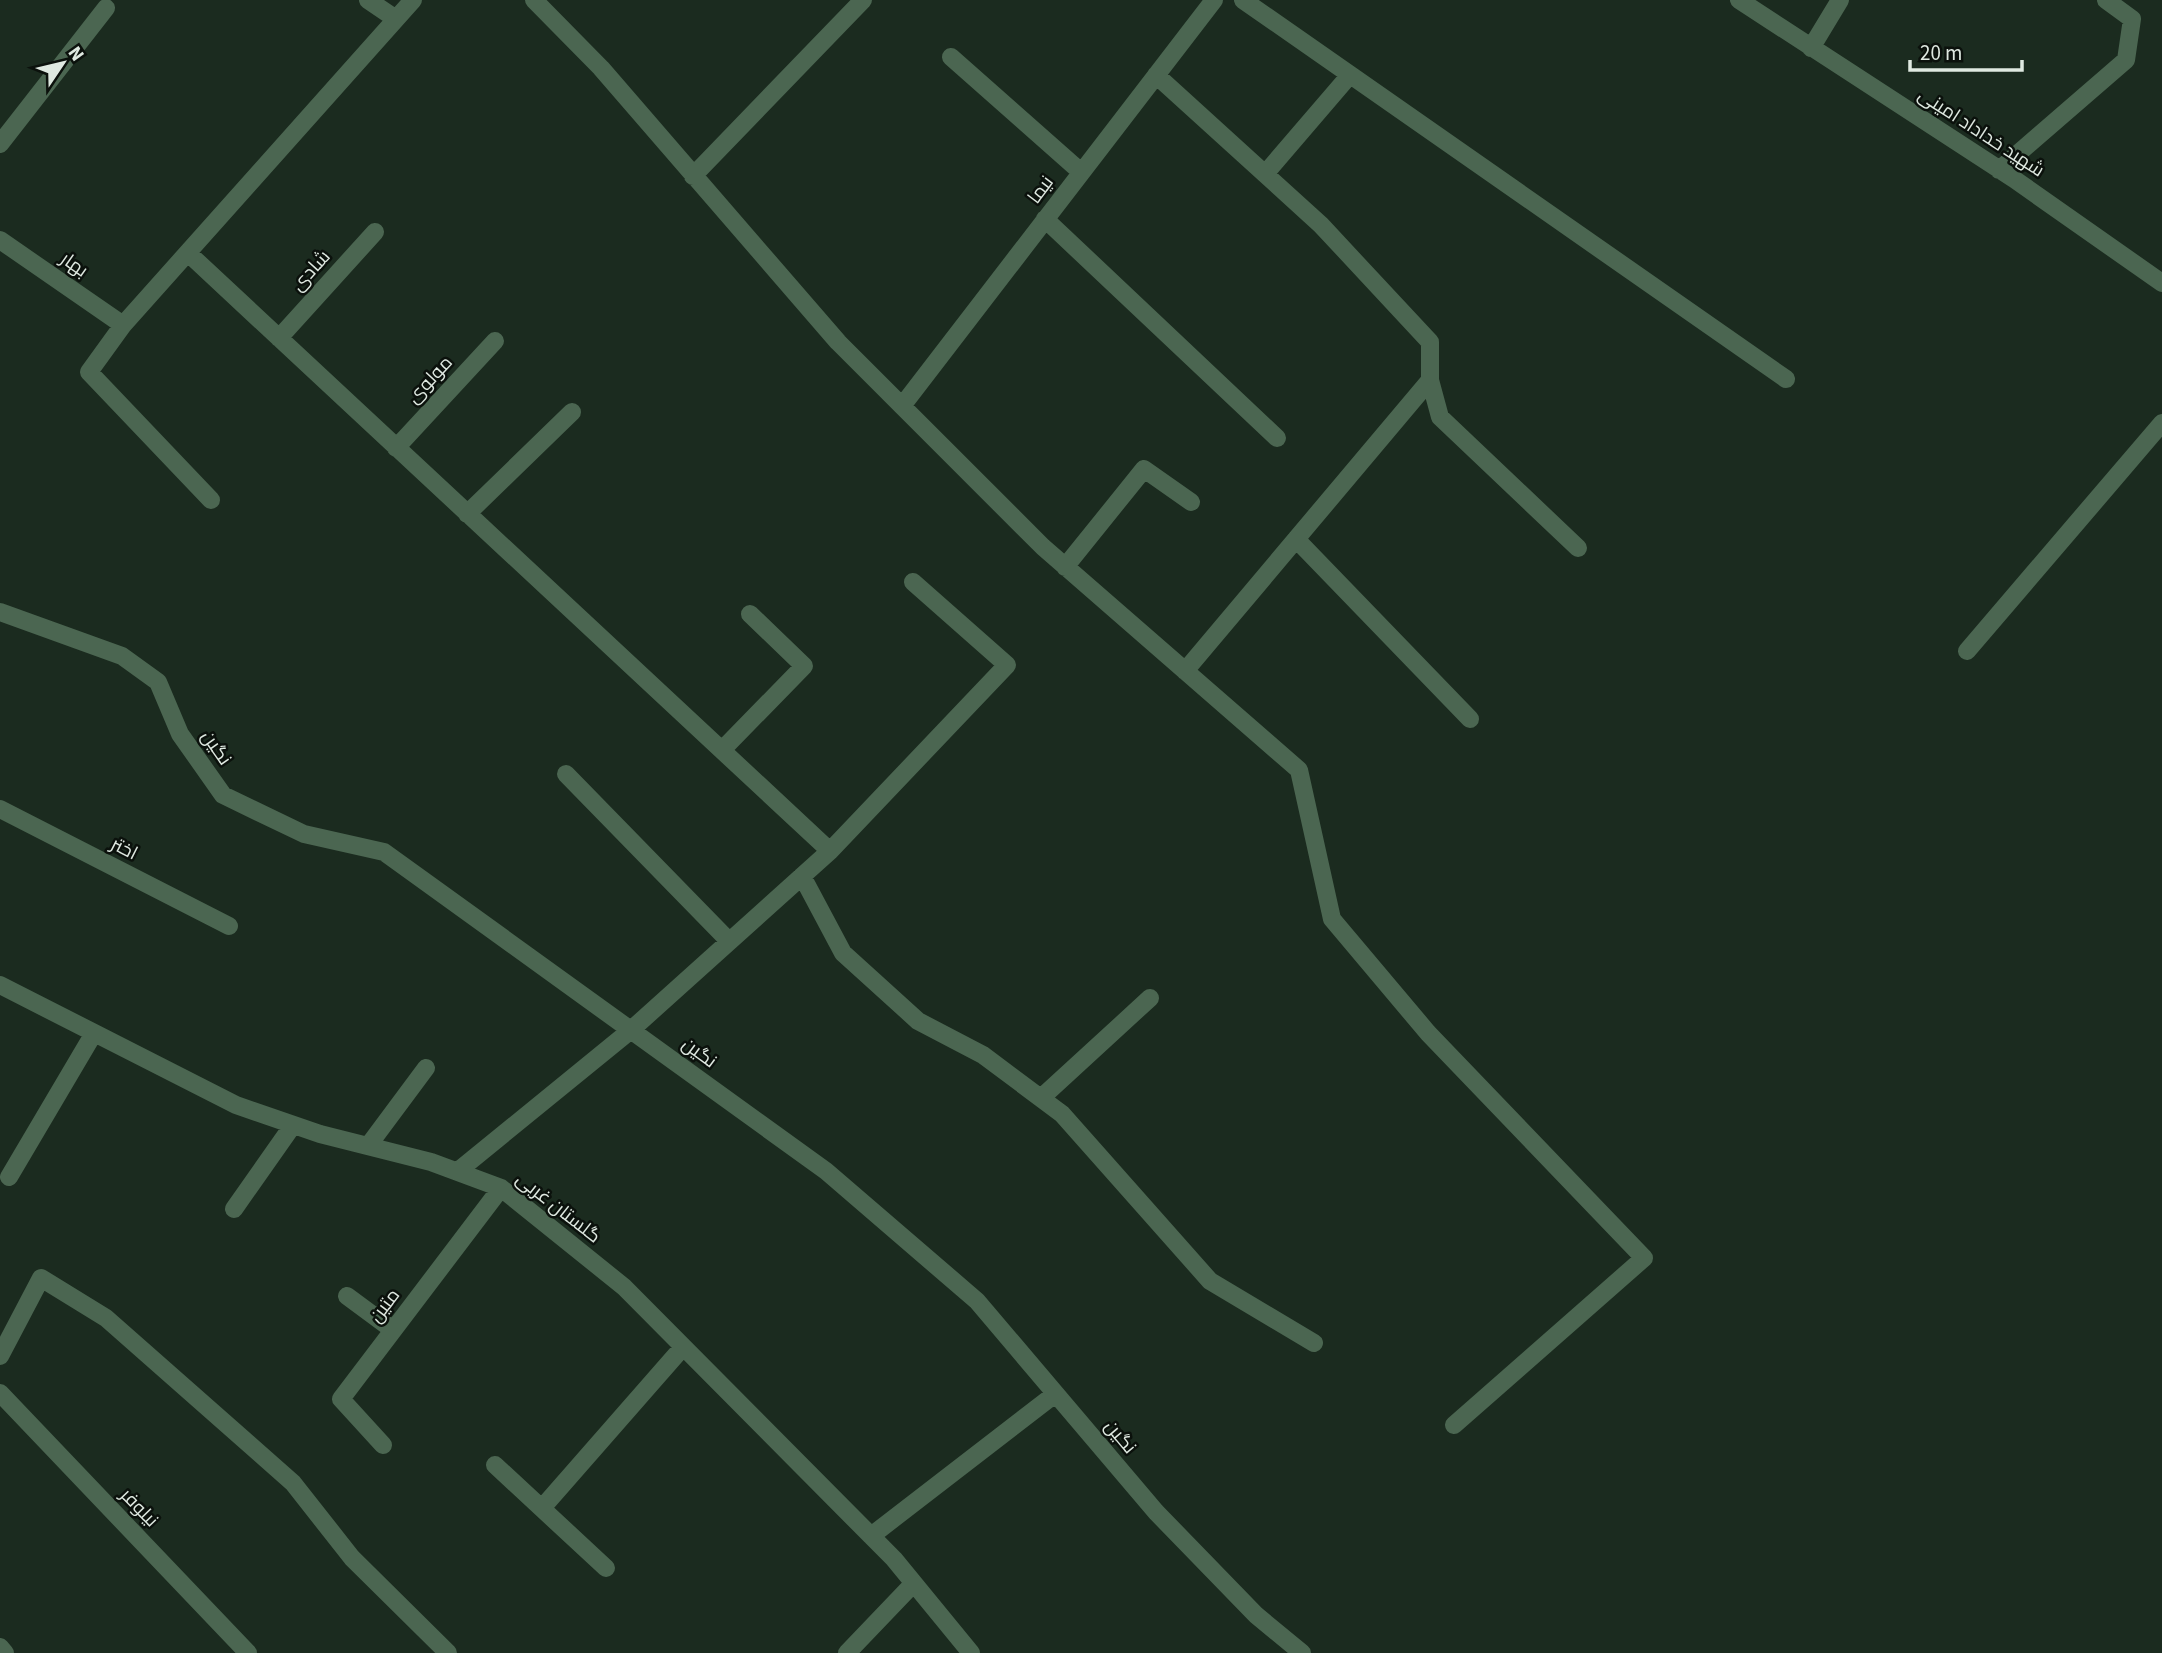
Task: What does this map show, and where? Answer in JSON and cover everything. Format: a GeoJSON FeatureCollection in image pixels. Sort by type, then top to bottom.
{"type":"FeatureCollection","features":[{"type":"Feature","properties":{"kind":"street"},"geometry":{"type":"LineString","coordinates":[[368,0],[396,19]]}},
{"type":"Feature","properties":{"kind":"street"},"geometry":{"type":"LineString","coordinates":[[211,500],[89,372],[123,325],[413,0]]}},
{"type":"Feature","properties":{"kind":"street"},"geometry":{"type":"LineString","coordinates":[[534,0],[600,68],[838,342],[1065,567],[1299,770],[1332,919],[1428,1033],[1644,1258],[1454,1425]]}},
{"type":"Feature","properties":{"kind":"street"},"geometry":{"type":"LineString","coordinates":[[694,176],[863,0]]}},
{"type":"Feature","properties":{"kind":"street","name":"نیما"},"geometry":{"type":"LineString","coordinates":[[902,406],[1214,0]]}},
{"type":"Feature","properties":{"kind":"street"},"geometry":{"type":"LineString","coordinates":[[1243,0],[1786,379]]}},
{"type":"Feature","properties":{"kind":"street","name":"شهید خداداد امینی"},"geometry":{"type":"LineString","coordinates":[[1739,0],[1999,170],[2162,283]]}},
{"type":"Feature","properties":{"kind":"street"},"geometry":{"type":"LineString","coordinates":[[1811,48],[1840,0]]}},
{"type":"Feature","properties":{"kind":"street"},"geometry":{"type":"LineString","coordinates":[[1999,170],[2126,60],[2132,19],[2106,0]]}},
{"type":"Feature","properties":{"kind":"street"},"geometry":{"type":"LineString","coordinates":[[0,144],[106,8]]}},
{"type":"Feature","properties":{"kind":"street"},"geometry":{"type":"LineString","coordinates":[[951,57],[1081,172]]}},
{"type":"Feature","properties":{"kind":"street"},"geometry":{"type":"LineString","coordinates":[[1156,75],[1321,225],[1430,342],[1430,380],[1440,417],[1578,548]]}},
{"type":"Feature","properties":{"kind":"street"},"geometry":{"type":"LineString","coordinates":[[1265,174],[1349,76]]}},
{"type":"Feature","properties":{"kind":"street"},"geometry":{"type":"LineString","coordinates":[[1045,219],[1277,438]]}},
{"type":"Feature","properties":{"kind":"street","name":"شادی"},"geometry":{"type":"LineString","coordinates":[[279,338],[375,232]]}},
{"type":"Feature","properties":{"kind":"street","name":"بهار"},"geometry":{"type":"LineString","coordinates":[[0,240],[123,325]]}},
{"type":"Feature","properties":{"kind":"street"},"geometry":{"type":"LineString","coordinates":[[188,253],[830,851]]}},
{"type":"Feature","properties":{"kind":"street","name":"مولوی"},"geometry":{"type":"LineString","coordinates":[[396,448],[495,341]]}},
{"type":"Feature","properties":{"kind":"street"},"geometry":{"type":"LineString","coordinates":[[1185,671],[1430,380]]}},
{"type":"Feature","properties":{"kind":"street"},"geometry":{"type":"LineString","coordinates":[[467,514],[572,412]]}},
{"type":"Feature","properties":{"kind":"street"},"geometry":{"type":"LineString","coordinates":[[1967,651],[2162,423]]}},
{"type":"Feature","properties":{"kind":"street"},"geometry":{"type":"LineString","coordinates":[[1065,567],[1144,469],[1191,502]]}},
{"type":"Feature","properties":{"kind":"street"},"geometry":{"type":"LineString","coordinates":[[1296,539],[1470,719]]}},
{"type":"Feature","properties":{"kind":"street"},"geometry":{"type":"LineString","coordinates":[[458,1171],[631,1030],[830,851],[1007,665],[913,582]]}},
{"type":"Feature","properties":{"kind":"street","name":"نگین"},"geometry":{"type":"LineString","coordinates":[[0,612],[122,656],[159,682],[180,734],[223,795],[304,834],[384,852],[826,1171],[977,1301],[1156,1512],[1256,1615],[1302,1653]]}},
{"type":"Feature","properties":{"kind":"street"},"geometry":{"type":"LineString","coordinates":[[722,750],[804,666],[750,614]]}},
{"type":"Feature","properties":{"kind":"street"},"geometry":{"type":"LineString","coordinates":[[566,774],[729,941]]}},
{"type":"Feature","properties":{"kind":"street","name":"اختر"},"geometry":{"type":"LineString","coordinates":[[0,809],[229,926]]}},
{"type":"Feature","properties":{"kind":"street"},"geometry":{"type":"LineString","coordinates":[[802,876],[843,953],[918,1021],[983,1055],[1062,1114],[1210,1281],[1314,1343]]}},
{"type":"Feature","properties":{"kind":"street","name":"گلستان غربی"},"geometry":{"type":"LineString","coordinates":[[0,985],[236,1105],[293,1125],[458,1171],[501,1188],[624,1287],[871,1536],[971,1653]]}},
{"type":"Feature","properties":{"kind":"street"},"geometry":{"type":"LineString","coordinates":[[1041,1098],[1150,998]]}},
{"type":"Feature","properties":{"kind":"street"},"geometry":{"type":"LineString","coordinates":[[9,1177],[94,1032]]}},
{"type":"Feature","properties":{"kind":"street"},"geometry":{"type":"LineString","coordinates":[[368,1146],[426,1068]]}},
{"type":"Feature","properties":{"kind":"street"},"geometry":{"type":"LineString","coordinates":[[234,1209],[293,1125]]}},
{"type":"Feature","properties":{"kind":"street","name":"متین"},"geometry":{"type":"LineString","coordinates":[[383,1445],[341,1399],[501,1188]]}},
{"type":"Feature","properties":{"kind":"street"},"geometry":{"type":"LineString","coordinates":[[0,1356],[41,1278],[106,1318],[293,1483],[352,1558],[448,1653]]}},
{"type":"Feature","properties":{"kind":"street"},"geometry":{"type":"LineString","coordinates":[[347,1296],[393,1330]]}},
{"type":"Feature","properties":{"kind":"street"},"geometry":{"type":"LineString","coordinates":[[542,1508],[683,1347]]}},
{"type":"Feature","properties":{"kind":"street","name":"نیلوفر"},"geometry":{"type":"LineString","coordinates":[[0,1393],[248,1653]]}},
{"type":"Feature","properties":{"kind":"street"},"geometry":{"type":"LineString","coordinates":[[871,1536],[1055,1394]]}},
{"type":"Feature","properties":{"kind":"street"},"geometry":{"type":"LineString","coordinates":[[495,1465],[606,1568]]}},
{"type":"Feature","properties":{"kind":"street"},"geometry":{"type":"LineString","coordinates":[[847,1653],[913,1584]]}},
{"type":"Feature","properties":{"kind":"street"},"geometry":{"type":"LineString","coordinates":[[0,1647],[5,1653]]}}]}
